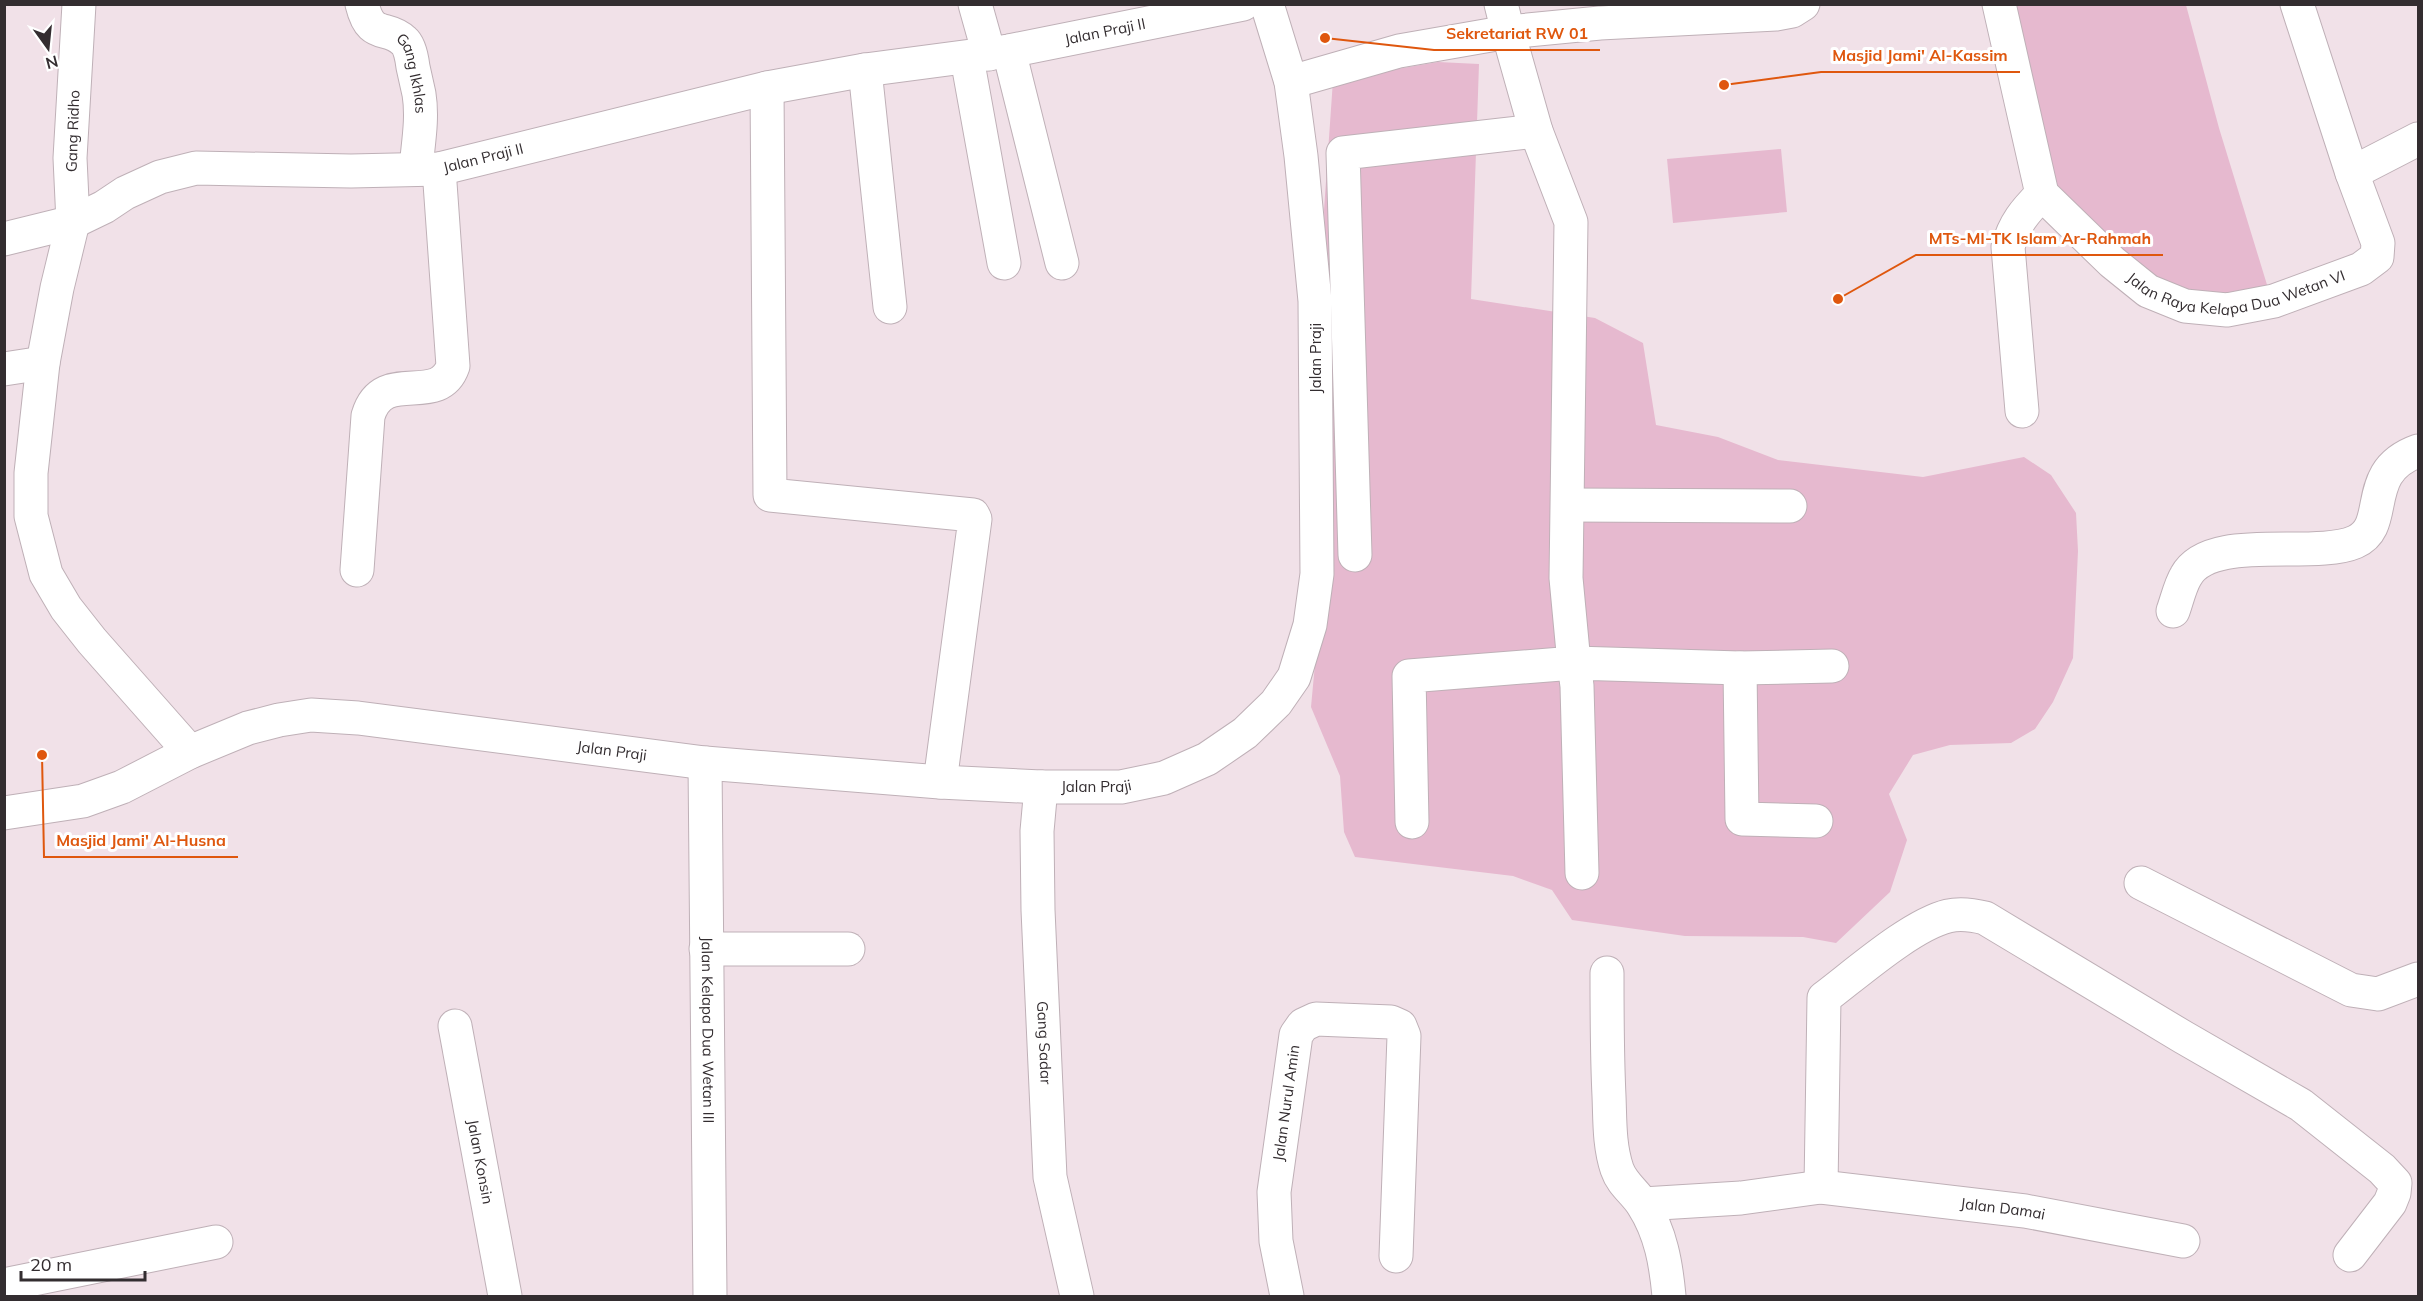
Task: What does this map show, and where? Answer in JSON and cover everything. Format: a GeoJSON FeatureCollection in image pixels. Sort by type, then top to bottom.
{"type":"FeatureCollection","features":[{"type":"Feature","properties":{"kind":"street","name":"Gang Ridho"},"geometry":{"type":"LineString","coordinates":[[79,4],[70,158],[74,222],[57,288],[43,363],[31,473],[31,516],[46,573],[66,608],[92,641],[190,752]]}},
{"type":"Feature","properties":{"kind":"street","name":"Gang Ikhlas"},"geometry":{"type":"LineString","coordinates":[[362,4],[366,18],[373,28],[406,42],[419,95],[420,124],[427,169]]}},
{"type":"Feature","properties":{"kind":"street"},"geometry":{"type":"LineString","coordinates":[[975,4],[989,54],[1062,263]]}},
{"type":"Feature","properties":{"kind":"street","name":"Jalan Praji II"},"geometry":{"type":"LineString","coordinates":[[4,239],[74,222],[125,193],[160,177],[196,168],[351,171],[427,169],[767,88],[865,70],[989,54],[1243,4]]}},
{"type":"Feature","properties":{"kind":"street","name":"Jalan Praji"},"geometry":{"type":"LineString","coordinates":[[4,813],[83,801],[122,787],[190,752],[248,728],[310,715],[358,717],[705,763],[940,782],[1041,787],[1121,787],[1164,778],[1207,759],[1245,733],[1276,703],[1294,677],[1310,625],[1317,574],[1315,301],[1301,156],[1291,82],[1267,4]]}},
{"type":"Feature","properties":{"kind":"street"},"geometry":{"type":"LineString","coordinates":[[1291,82],[1504,18],[1600,23],[1776,14],[1792,12],[1803,4]]}},
{"type":"Feature","properties":{"kind":"street"},"geometry":{"type":"LineString","coordinates":[[1999,4],[2042,194],[2022,214],[2012,230],[2008,247],[2022,411]]}},
{"type":"Feature","properties":{"kind":"street"},"geometry":{"type":"LineString","coordinates":[[2297,4],[2352,173],[2418,139]]}},
{"type":"Feature","properties":{"kind":"street"},"geometry":{"type":"LineString","coordinates":[[1504,18],[1536,131],[1571,222],[1566,578],[1577,686],[1582,873]]}},
{"type":"Feature","properties":{"kind":"street"},"geometry":{"type":"LineString","coordinates":[[989,54],[1004,262]]}},
{"type":"Feature","properties":{"kind":"street"},"geometry":{"type":"LineString","coordinates":[[865,70],[890,308]]}},
{"type":"Feature","properties":{"kind":"street"},"geometry":{"type":"LineString","coordinates":[[767,88],[770,495],[975,517],[940,782]]}},
{"type":"Feature","properties":{"kind":"street"},"geometry":{"type":"LineString","coordinates":[[1355,555],[1343,153],[1536,131]]}},
{"type":"Feature","properties":{"kind":"street"},"geometry":{"type":"LineString","coordinates":[[357,570],[368,416],[371,404],[383,393],[434,386],[449,376],[453,366],[427,169]]}},
{"type":"Feature","properties":{"kind":"street","name":"Jalan Raya Kelapa Dua Wetan VI"},"geometry":{"type":"LineString","coordinates":[[2042,194],[2112,262],[2148,291],[2184,306],[2227,310],[2274,301],[2361,269],[2377,256],[2379,248],[2352,173]]}},
{"type":"Feature","properties":{"kind":"street"},"geometry":{"type":"LineString","coordinates":[[4,369],[43,363]]}},
{"type":"Feature","properties":{"kind":"street"},"geometry":{"type":"LineString","coordinates":[[2173,611],[2186,575],[2209,557],[2239,550],[2319,548],[2357,542],[2373,526],[2381,482],[2391,468],[2407,455],[2418,451]]}},
{"type":"Feature","properties":{"kind":"street"},"geometry":{"type":"LineString","coordinates":[[1568,505],[1791,506]]}},
{"type":"Feature","properties":{"kind":"street"},"geometry":{"type":"LineString","coordinates":[[1412,822],[1409,676],[1574,663],[1740,668],[1832,666]]}},
{"type":"Feature","properties":{"kind":"street"},"geometry":{"type":"LineString","coordinates":[[1740,668],[1742,819],[1816,821]]}},
{"type":"Feature","properties":{"kind":"street","name":"Jalan Kelapa Dua Wetan III"},"geometry":{"type":"LineString","coordinates":[[705,763],[710,1296]]}},
{"type":"Feature","properties":{"kind":"street","name":"Gang Sadar"},"geometry":{"type":"LineString","coordinates":[[1041,787],[1037,831],[1038,899],[1050,1177],[1077,1296]]}},
{"type":"Feature","properties":{"kind":"street"},"geometry":{"type":"LineString","coordinates":[[2141,883],[2352,990],[2378,994],[2418,979]]}},
{"type":"Feature","properties":{"kind":"street"},"geometry":{"type":"LineString","coordinates":[[1821,1187],[1824,998],[1925,923],[1963,914],[1985,918],[2301,1105],[2382,1169],[2394,1183],[2394,1193],[2390,1203],[2350,1255]]}},
{"type":"Feature","properties":{"kind":"street"},"geometry":{"type":"LineString","coordinates":[[706,949],[848,949]]}},
{"type":"Feature","properties":{"kind":"street"},"geometry":{"type":"LineString","coordinates":[[1607,973],[1607,1045],[1612,1152],[1618,1171],[1627,1186],[1643,1204],[1661,1241],[1667,1269],[1669,1296]]}},
{"type":"Feature","properties":{"kind":"street","name":"Jalan Nurul Amin"},"geometry":{"type":"LineString","coordinates":[[1287,1296],[1276,1241],[1274,1192],[1296,1035],[1303,1025],[1316,1019],[1390,1022],[1400,1026],[1404,1036],[1396,1256]]}},
{"type":"Feature","properties":{"kind":"street","name":"Jalan Konsin"},"geometry":{"type":"LineString","coordinates":[[454,1026],[505,1296]]}},
{"type":"Feature","properties":{"kind":"street","name":"Jalan Damai"},"geometry":{"type":"LineString","coordinates":[[1643,1204],[1740,1198],[1821,1187],[2025,1210],[2183,1241]]}},
{"type":"Feature","properties":{"kind":"street"},"geometry":{"type":"LineString","coordinates":[[4,1285],[216,1242]]}},
{"type":"Feature","properties":{"kind":"shaded area"},"geometry":{"type":"Polygon","coordinates":[[[2016,5],[2186,5],[2219,128],[2268,288],[2187,297],[2139,270],[2052,180],[2016,5]]]}},
{"type":"Feature","properties":{"kind":"shaded area"},"geometry":{"type":"Polygon","coordinates":[[[1438,62],[1479,64],[1471,299],[1595,318],[1643,343],[1656,425],[1718,437],[1778,460],[1923,477],[2024,457],[2051,475],[2076,513],[2078,551],[2073,658],[2053,702],[2035,729],[2011,743],[1950,745],[1913,755],[1889,794],[1907,840],[1890,892],[1836,943],[1803,937],[1685,936],[1572,920],[1552,890],[1513,876],[1355,857],[1344,832],[1340,776],[1311,707],[1322,589],[1331,382],[1324,210],[1333,80],[1438,62]]]}},
{"type":"Feature","properties":{"kind":"shaded area"},"geometry":{"type":"Polygon","coordinates":[[[1781,149],[1787,212],[1673,223],[1667,159],[1781,149]]]}},
{"type":"Feature","properties":{"kind":"place","name":"Sekretariat RW 01"},"geometry":{"type":"Point","coordinates":[1325,38]}},
{"type":"Feature","properties":{"kind":"place","name":"Masjid Jami' Al-Kassim"},"geometry":{"type":"Point","coordinates":[1724,85]}},
{"type":"Feature","properties":{"kind":"place","name":"MTs-MI-TK Islam Ar-Rahmah"},"geometry":{"type":"Point","coordinates":[1838,299]}},
{"type":"Feature","properties":{"kind":"place","name":"Masjid Jami' Al-Husna"},"geometry":{"type":"Point","coordinates":[42,755]}}]}
